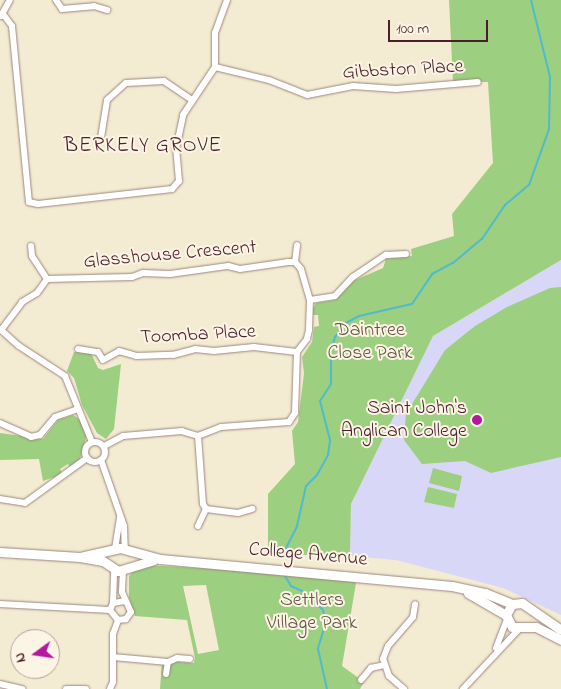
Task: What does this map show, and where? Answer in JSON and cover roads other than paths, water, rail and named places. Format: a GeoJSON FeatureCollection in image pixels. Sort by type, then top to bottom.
{"type":"FeatureCollection","features":[{"type":"Feature","properties":{"kind":"street"},"geometry":{"type":"LineString","coordinates":[[10,0],[1,15],[12,26],[29,202],[136,195],[172,189],[179,180],[176,149],[179,131],[191,99],[215,67],[214,33],[227,0]]}},
{"type":"Feature","properties":{"kind":"street"},"geometry":{"type":"LineString","coordinates":[[56,0],[62,9],[94,6],[107,10]]}},
{"type":"Feature","properties":{"kind":"street","name":"Gibbston Place"},"geometry":{"type":"LineString","coordinates":[[215,67],[269,80],[307,95],[353,86],[396,89],[478,82]]}},
{"type":"Feature","properties":{"kind":"street"},"geometry":{"type":"LineString","coordinates":[[101,138],[107,100],[126,83],[164,81],[191,99]]}},
{"type":"Feature","properties":{"kind":"street"},"geometry":{"type":"LineString","coordinates":[[92,442],[104,446],[123,436],[182,431],[198,436],[220,427],[289,422],[294,413],[297,352],[307,339],[310,300],[301,269],[295,262],[298,245]]}},
{"type":"Feature","properties":{"kind":"street"},"geometry":{"type":"LineString","coordinates":[[31,246],[34,261],[47,279],[37,293],[22,302],[1,329],[14,342],[65,376],[78,409],[91,432],[92,442]]}},
{"type":"Feature","properties":{"kind":"street"},"geometry":{"type":"LineString","coordinates":[[310,300],[335,296],[353,277],[386,255],[406,254]]}},
{"type":"Feature","properties":{"kind":"street","name":"Glasshouse Crescent"},"geometry":{"type":"LineString","coordinates":[[47,279],[99,280],[157,272],[170,274],[228,266],[240,269],[295,262]]}},
{"type":"Feature","properties":{"kind":"street","name":"Toomba Place"},"geometry":{"type":"LineString","coordinates":[[78,349],[98,352],[103,360],[119,351],[136,356],[173,355],[195,349],[214,351],[254,347],[297,352]]}},
{"type":"Feature","properties":{"kind":"street"},"geometry":{"type":"LineString","coordinates":[[0,423],[32,437],[40,435],[55,417],[78,409]]}},
{"type":"Feature","properties":{"kind":"street"},"geometry":{"type":"LineString","coordinates":[[198,436],[203,504],[206,509]]}},
{"type":"Feature","properties":{"kind":"street"},"geometry":{"type":"LineString","coordinates":[[92,442],[85,449],[87,458],[94,462],[101,460],[105,455],[104,446]]}},
{"type":"Feature","properties":{"kind":"street"},"geometry":{"type":"LineString","coordinates":[[0,500],[25,503],[87,458]]}},
{"type":"Feature","properties":{"kind":"street"},"geometry":{"type":"LineString","coordinates":[[101,460],[124,526],[126,550],[132,559],[119,568],[112,606],[118,620],[113,634],[113,682],[110,689]]}},
{"type":"Feature","properties":{"kind":"street"},"geometry":{"type":"LineString","coordinates":[[206,509],[238,513],[252,509]]}},
{"type":"Feature","properties":{"kind":"street"},"geometry":{"type":"LineString","coordinates":[[198,526],[200,518],[206,509]]}},
{"type":"Feature","properties":{"kind":"street"},"geometry":{"type":"LineString","coordinates":[[118,620],[126,619],[131,612],[125,601],[119,568],[113,550],[120,516]]}},
{"type":"Feature","properties":{"kind":"street","name":"College Avenue"},"geometry":{"type":"LineString","coordinates":[[0,552],[80,556],[113,550],[126,550],[160,559],[452,586],[485,593],[512,604],[522,603],[531,612],[561,630]]}},
{"type":"Feature","properties":{"kind":"street","name":"College Avenue"},"geometry":{"type":"LineString","coordinates":[[80,556],[119,568],[160,559]]}},
{"type":"Feature","properties":{"kind":"street","name":"College Avenue"},"geometry":{"type":"LineString","coordinates":[[452,586],[506,618],[512,627],[524,627],[561,640]]}},
{"type":"Feature","properties":{"kind":"street"},"geometry":{"type":"LineString","coordinates":[[0,604],[112,606],[125,601]]}},
{"type":"Feature","properties":{"kind":"street"},"geometry":{"type":"LineString","coordinates":[[404,689],[390,676],[384,664],[388,646],[413,617],[415,604]]}},
{"type":"Feature","properties":{"kind":"street"},"geometry":{"type":"LineString","coordinates":[[494,654],[512,604]]}},
{"type":"Feature","properties":{"kind":"street"},"geometry":{"type":"LineString","coordinates":[[462,689],[494,654],[524,627],[531,612]]}},
{"type":"Feature","properties":{"kind":"street"},"geometry":{"type":"LineString","coordinates":[[113,657],[168,662],[177,658],[190,659]]}},
{"type":"Feature","properties":{"kind":"street"},"geometry":{"type":"LineString","coordinates":[[166,674],[168,662]]}},
{"type":"Feature","properties":{"kind":"street"},"geometry":{"type":"LineString","coordinates":[[361,680],[371,668],[384,664]]}},
{"type":"Feature","properties":{"kind":"street"},"geometry":{"type":"LineString","coordinates":[[0,684],[22,689]]}},
{"type":"Feature","properties":{"kind":"street"},"geometry":{"type":"LineString","coordinates":[[66,689],[86,689]]}},
{"type":"Feature","properties":{"kind":"waterway"},"geometry":{"type":"LineString","coordinates":[[286,548],[297,526],[306,486],[317,475],[328,455],[330,440],[320,401],[331,384],[331,350],[335,337],[346,323],[359,316],[412,304],[432,274],[453,263],[482,239],[505,205],[529,185],[549,129],[550,77],[531,0]]}},
{"type":"Feature","properties":{"kind":"waterway"},"geometry":{"type":"LineString","coordinates":[[285,576],[291,586],[302,591],[323,610],[326,622],[318,649],[327,689]]}},
{"type":"Feature","properties":{"kind":"place","name":"Saint John's Anglican College"},"geometry":{"type":"Point","coordinates":[477,420]}},
{"type":"Feature","properties":{"kind":"district","name":"BERKELY GROVE"},"geometry":{"type":"Point","coordinates":[143,146]}},
{"type":"Feature","properties":{"kind":"park label","name":"Daintree Close Park"},"geometry":{"type":"Point","coordinates":[370,342]}},
{"type":"Feature","properties":{"kind":"park label","name":"Settlers Village Park"},"geometry":{"type":"Point","coordinates":[312,612]}}]}
